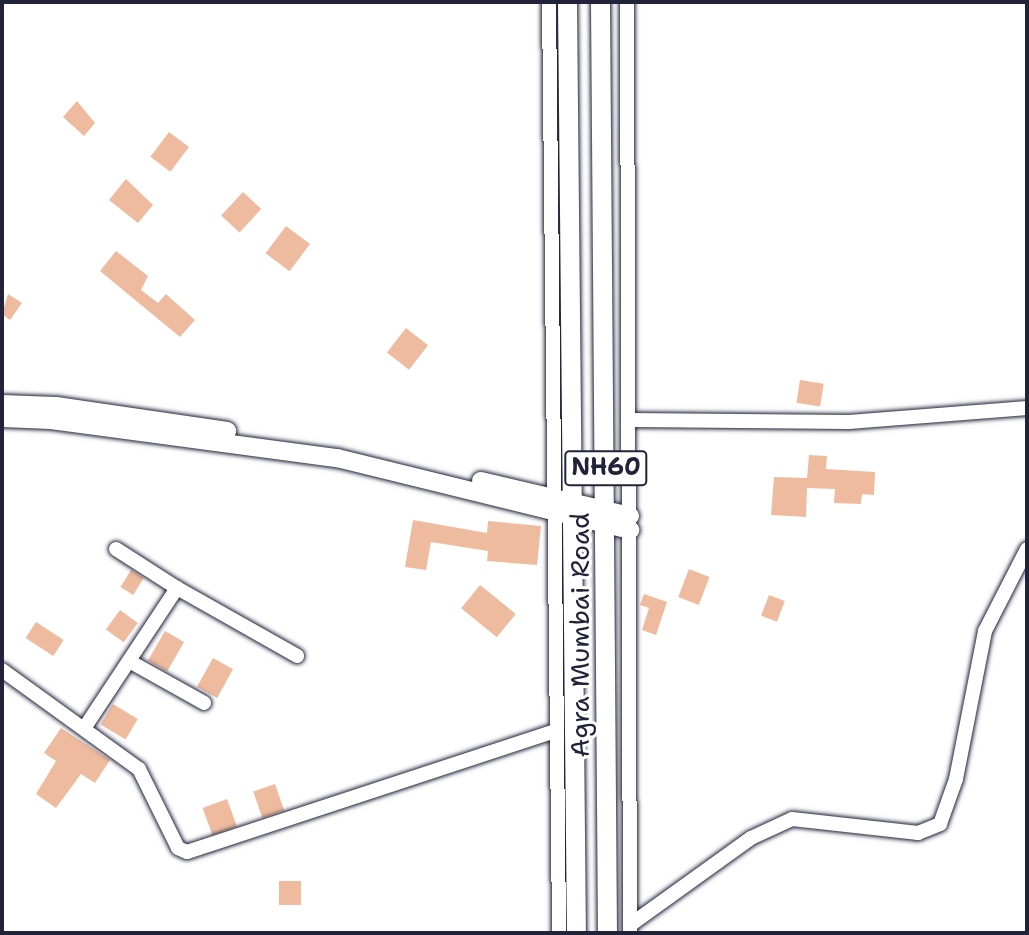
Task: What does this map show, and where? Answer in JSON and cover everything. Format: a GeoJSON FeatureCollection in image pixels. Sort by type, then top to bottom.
{"type":"FeatureCollection","features":[{"type":"Feature","properties":{"kind":"highway","name":"Agra Mumbai Road"},"geometry":{"type":"LineString","coordinates":[[567,2],[561,506],[576,933]]}},
{"type":"Feature","properties":{"kind":"highway","name":"Agra Mumbai Road"},"geometry":{"type":"LineString","coordinates":[[600,2],[600,277],[607,517],[603,625],[607,933]]}},
{"type":"Feature","properties":{"kind":"main road"},"geometry":{"type":"LineString","coordinates":[[2,404],[56,407],[342,448],[561,506]]}},
{"type":"Feature","properties":{"kind":"main road"},"geometry":{"type":"LineString","coordinates":[[2,418],[51,420],[337,458],[630,523]]}},
{"type":"Feature","properties":{"kind":"street"},"geometry":{"type":"LineString","coordinates":[[549,2],[561,506],[556,731],[559,933]]}},
{"type":"Feature","properties":{"kind":"street"},"geometry":{"type":"LineString","coordinates":[[627,2],[631,421],[630,929]]}},
{"type":"Feature","properties":{"kind":"street"},"geometry":{"type":"LineString","coordinates":[[631,421],[849,422],[1027,408]]}},
{"type":"Feature","properties":{"kind":"street"},"geometry":{"type":"LineString","coordinates":[[116,549],[177,588],[297,656]]}},
{"type":"Feature","properties":{"kind":"street"},"geometry":{"type":"LineString","coordinates":[[630,929],[751,838],[792,819],[918,833],[940,824],[956,779],[985,631],[1027,549]]}},
{"type":"Feature","properties":{"kind":"street"},"geometry":{"type":"LineString","coordinates":[[85,727],[177,588]]}},
{"type":"Feature","properties":{"kind":"street"},"geometry":{"type":"LineString","coordinates":[[129,661],[204,703]]}},
{"type":"Feature","properties":{"kind":"street"},"geometry":{"type":"LineString","coordinates":[[2,670],[85,727],[139,769],[178,848],[187,852],[556,731]]}},
{"type":"Feature","properties":{"kind":"building"},"geometry":{"type":"Polygon","coordinates":[[[77,101],[95,123],[84,136],[63,117],[77,101]]]}},
{"type":"Feature","properties":{"kind":"building"},"geometry":{"type":"Polygon","coordinates":[[[169,132],[189,147],[170,172],[150,157],[169,132]]]}},
{"type":"Feature","properties":{"kind":"building"},"geometry":{"type":"Polygon","coordinates":[[[126,179],[153,205],[138,223],[109,200],[126,179]]]}},
{"type":"Feature","properties":{"kind":"building"},"geometry":{"type":"Polygon","coordinates":[[[243,192],[261,209],[239,232],[221,215],[243,192]]]}},
{"type":"Feature","properties":{"kind":"building"},"geometry":{"type":"Polygon","coordinates":[[[286,226],[310,244],[289,271],[266,253],[286,226]]]}},
{"type":"Feature","properties":{"kind":"building"},"geometry":{"type":"Polygon","coordinates":[[[116,251],[148,276],[141,290],[158,303],[166,294],[195,320],[180,337],[100,271],[116,251]]]}},
{"type":"Feature","properties":{"kind":"building"},"geometry":{"type":"Polygon","coordinates":[[[8,294],[22,303],[10,320],[2,314],[8,294]]]}},
{"type":"Feature","properties":{"kind":"building"},"geometry":{"type":"Polygon","coordinates":[[[406,328],[428,345],[409,370],[387,352],[406,328]]]}},
{"type":"Feature","properties":{"kind":"building"},"geometry":{"type":"Polygon","coordinates":[[[800,380],[824,384],[820,406],[796,403],[800,380]]]}},
{"type":"Feature","properties":{"kind":"building"},"geometry":{"type":"Polygon","coordinates":[[[809,455],[827,456],[826,469],[875,472],[874,495],[862,494],[861,504],[834,503],[835,489],[807,488],[806,517],[771,515],[774,477],[807,478],[809,455]]]}},
{"type":"Feature","properties":{"kind":"building"},"geometry":{"type":"Polygon","coordinates":[[[413,520],[487,533],[488,521],[541,526],[537,565],[487,561],[488,551],[431,542],[426,570],[405,567],[413,520]]]}},
{"type":"Feature","properties":{"kind":"building"},"geometry":{"type":"Polygon","coordinates":[[[689,569],[710,577],[699,605],[678,597],[689,569]]]}},
{"type":"Feature","properties":{"kind":"building"},"geometry":{"type":"Polygon","coordinates":[[[131,570],[144,578],[133,595],[120,587],[131,570]]]}},
{"type":"Feature","properties":{"kind":"building"},"geometry":{"type":"Polygon","coordinates":[[[480,585],[516,614],[497,637],[461,608],[480,585]]]}},
{"type":"Feature","properties":{"kind":"building"},"geometry":{"type":"Polygon","coordinates":[[[644,594],[667,602],[656,635],[642,630],[649,608],[640,605],[644,594]]]}},
{"type":"Feature","properties":{"kind":"building"},"geometry":{"type":"Polygon","coordinates":[[[769,595],[785,601],[777,622],[761,616],[769,595]]]}},
{"type":"Feature","properties":{"kind":"building"},"geometry":{"type":"Polygon","coordinates":[[[120,610],[138,623],[124,642],[106,629],[120,610]]]}},
{"type":"Feature","properties":{"kind":"building"},"geometry":{"type":"Polygon","coordinates":[[[36,622],[64,640],[53,656],[26,638],[36,622]]]}},
{"type":"Feature","properties":{"kind":"building"},"geometry":{"type":"Polygon","coordinates":[[[165,631],[184,642],[167,671],[148,660],[165,631]]]}},
{"type":"Feature","properties":{"kind":"building"},"geometry":{"type":"Polygon","coordinates":[[[213,658],[233,669],[217,698],[197,687],[213,658]]]}},
{"type":"Feature","properties":{"kind":"building"},"geometry":{"type":"Polygon","coordinates":[[[113,704],[138,719],[125,740],[101,725],[113,704]]]}},
{"type":"Feature","properties":{"kind":"building"},"geometry":{"type":"Polygon","coordinates":[[[61,728],[110,760],[95,783],[81,774],[56,808],[36,794],[56,761],[44,753],[61,728]]]}},
{"type":"Feature","properties":{"kind":"building"},"geometry":{"type":"Polygon","coordinates":[[[275,784],[284,810],[262,818],[253,791],[275,784]]]}},
{"type":"Feature","properties":{"kind":"building"},"geometry":{"type":"Polygon","coordinates":[[[227,799],[237,826],[212,835],[203,808],[227,799]]]}},
{"type":"Feature","properties":{"kind":"building"},"geometry":{"type":"Polygon","coordinates":[[[279,881],[301,881],[301,905],[279,905],[279,881]]]}}]}
